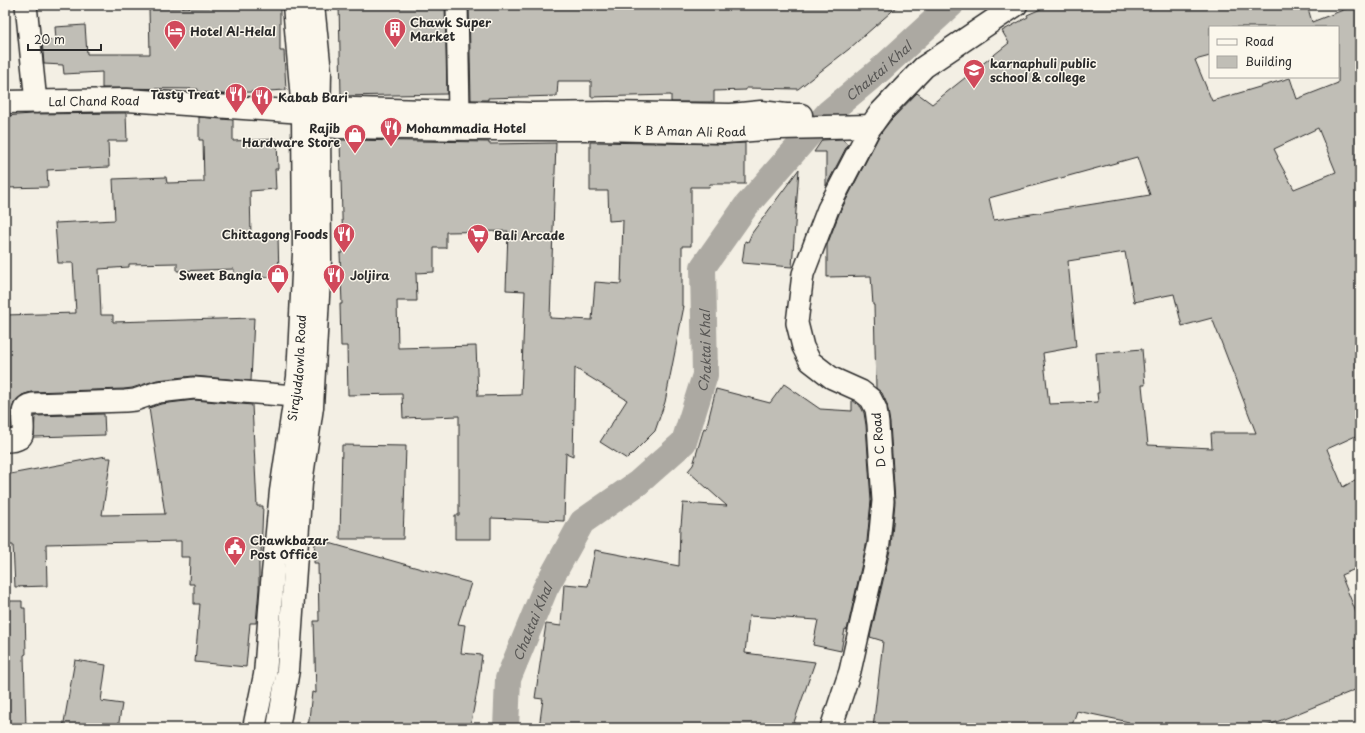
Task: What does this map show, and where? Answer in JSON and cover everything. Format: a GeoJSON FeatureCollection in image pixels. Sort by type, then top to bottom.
{"type":"FeatureCollection","features":[{"type":"Feature","properties":{"kind":"street"},"geometry":{"type":"LineString","coordinates":[[26,5],[36,102]]}},
{"type":"Feature","properties":{"kind":"street","name":"Sirajuddowla Road"},"geometry":{"type":"LineString","coordinates":[[278,728],[288,670],[300,483],[312,407],[320,260],[313,115],[294,5]]}},
{"type":"Feature","properties":{"kind":"street","name":"Sirajuddowla Road"},"geometry":{"type":"LineString","coordinates":[[254,728],[265,676],[280,498],[298,377],[313,115],[320,72],[313,5]]}},
{"type":"Feature","properties":{"kind":"street"},"geometry":{"type":"LineString","coordinates":[[457,5],[459,112]]}},
{"type":"Feature","properties":{"kind":"street"},"geometry":{"type":"LineString","coordinates":[[876,119],[924,67],[1016,5]]}},
{"type":"Feature","properties":{"kind":"street","name":"Lal Chand Road"},"geometry":{"type":"LineString","coordinates":[[5,102],[127,100],[313,115]]}},
{"type":"Feature","properties":{"kind":"street","name":"K B Aman Ali Road"},"geometry":{"type":"LineString","coordinates":[[313,115],[459,112],[532,114],[609,113],[728,124]]}},
{"type":"Feature","properties":{"kind":"street","name":"K B Aman Ali Road"},"geometry":{"type":"LineString","coordinates":[[313,115],[338,127],[474,129],[600,129],[876,119]]}},
{"type":"Feature","properties":{"kind":"street","name":"D C Road"},"geometry":{"type":"LineString","coordinates":[[832,728],[850,671],[879,543],[883,501],[878,424],[876,408],[871,399],[860,390],[832,378],[810,361],[803,347],[797,323],[803,274],[828,209],[876,119]]}},
{"type":"Feature","properties":{"kind":"street"},"geometry":{"type":"LineString","coordinates":[[5,441],[19,439],[22,437],[24,430],[24,408],[27,405],[32,404],[125,401],[135,400],[158,392],[194,388],[294,396]]}},
{"type":"Feature","properties":{"kind":"building"},"geometry":{"type":"Polygon","coordinates":[[[233,5],[280,5],[280,51],[284,51],[286,90],[233,93],[233,95],[198,92],[198,89],[102,88],[102,72],[64,74],[63,65],[44,64],[42,41],[56,40],[55,27],[85,25],[87,54],[150,54],[149,8],[233,7],[233,5]]]}},
{"type":"Feature","properties":{"kind":"building","name":"Chawk Super Market"},"geometry":{"type":"Polygon","coordinates":[[[339,5],[445,5],[447,94],[341,96],[339,5]]]}},
{"type":"Feature","properties":{"kind":"building"},"geometry":{"type":"Polygon","coordinates":[[[469,5],[899,5],[849,49],[798,89],[746,88],[746,90],[714,91],[714,102],[671,102],[671,95],[591,97],[591,81],[558,81],[557,96],[488,98],[488,100],[471,100],[469,5]]]}},
{"type":"Feature","properties":{"kind":"building"},"geometry":{"type":"Polygon","coordinates":[[[1050,5],[1307,5],[1312,22],[1356,5],[1360,15],[1360,434],[1327,449],[1343,487],[1360,477],[1360,567],[1341,575],[1360,622],[1360,688],[1262,728],[1128,728],[1129,722],[1077,711],[1071,728],[873,728],[883,641],[870,637],[891,546],[895,502],[890,423],[887,404],[882,393],[876,388],[874,305],[871,276],[827,277],[827,245],[839,214],[880,134],[891,120],[917,93],[932,104],[1009,43],[1002,31],[1028,17],[1027,15],[1050,5]],[[1318,128],[1274,149],[1278,157],[1277,158],[1294,189],[1336,172],[1318,128]],[[1137,157],[989,198],[994,220],[1150,195],[1137,157]],[[1125,252],[1068,261],[1076,347],[1043,353],[1049,404],[1098,402],[1097,393],[1099,393],[1096,353],[1142,349],[1145,385],[1142,385],[1148,445],[1212,448],[1211,433],[1256,433],[1212,318],[1182,326],[1174,294],[1134,302],[1125,252]]]}},
{"type":"Feature","properties":{"kind":"building"},"geometry":{"type":"Polygon","coordinates":[[[126,113],[127,141],[108,141],[109,167],[47,170],[48,187],[5,188],[5,116],[31,114],[126,113]]]}},
{"type":"Feature","properties":{"kind":"building"},"geometry":{"type":"Polygon","coordinates":[[[199,117],[233,120],[233,141],[277,139],[278,169],[275,169],[276,189],[250,191],[251,236],[278,236],[279,277],[234,278],[234,269],[177,271],[177,263],[129,264],[129,267],[99,269],[101,315],[113,315],[113,322],[254,318],[251,381],[193,376],[157,380],[124,389],[31,392],[22,395],[14,403],[11,413],[11,429],[5,429],[5,315],[76,313],[73,263],[58,263],[55,223],[115,220],[113,179],[166,177],[167,183],[204,182],[203,140],[199,140],[199,117]]]}},
{"type":"Feature","properties":{"kind":"building"},"geometry":{"type":"Polygon","coordinates":[[[842,139],[848,144],[826,186],[826,152],[814,152],[822,140],[842,139]]]}},
{"type":"Feature","properties":{"kind":"building"},"geometry":{"type":"Polygon","coordinates":[[[340,140],[489,142],[489,144],[556,143],[550,318],[592,320],[595,282],[621,284],[623,220],[609,221],[608,191],[590,191],[590,142],[745,143],[745,184],[710,184],[709,187],[691,187],[691,246],[682,246],[682,306],[684,306],[665,402],[655,431],[627,459],[600,442],[627,400],[575,368],[573,456],[566,453],[564,521],[491,518],[491,539],[455,539],[455,515],[459,515],[459,416],[403,418],[402,394],[348,395],[347,346],[341,346],[340,304],[342,304],[340,253],[343,253],[340,140]],[[508,231],[446,232],[446,248],[434,248],[434,272],[416,273],[417,301],[397,301],[398,348],[476,346],[478,396],[521,395],[525,291],[506,290],[508,231]]]}},
{"type":"Feature","properties":{"kind":"building"},"geometry":{"type":"Polygon","coordinates":[[[799,169],[792,267],[742,263],[745,241],[748,242],[752,233],[799,169]]]}},
{"type":"Feature","properties":{"kind":"building"},"geometry":{"type":"Polygon","coordinates":[[[784,384],[820,409],[852,411],[852,400],[861,407],[864,413],[866,425],[871,501],[867,541],[841,651],[813,645],[818,620],[749,616],[745,653],[815,662],[792,728],[539,728],[543,699],[535,698],[546,624],[561,626],[564,584],[588,586],[595,550],[679,566],[680,526],[683,503],[727,506],[688,471],[693,465],[704,428],[706,429],[716,389],[770,403],[784,384]]]}},
{"type":"Feature","properties":{"kind":"building"},"geometry":{"type":"Polygon","coordinates":[[[194,400],[252,405],[257,506],[263,506],[256,623],[250,623],[246,667],[195,662],[200,604],[194,604],[194,584],[189,584],[190,557],[181,557],[181,541],[46,544],[47,586],[15,587],[13,545],[5,545],[5,475],[106,456],[106,458],[111,458],[102,515],[165,514],[149,408],[161,404],[194,400]]]}},
{"type":"Feature","properties":{"kind":"building"},"geometry":{"type":"Polygon","coordinates":[[[104,414],[105,435],[34,437],[35,416],[104,414]]]}},
{"type":"Feature","properties":{"kind":"building"},"geometry":{"type":"Polygon","coordinates":[[[342,445],[406,446],[403,539],[340,539],[342,445]]]}},
{"type":"Feature","properties":{"kind":"building"},"geometry":{"type":"Polygon","coordinates":[[[315,539],[471,583],[458,624],[465,625],[461,653],[482,655],[470,728],[308,728],[312,692],[316,693],[314,621],[319,621],[318,563],[314,563],[315,539]]]}},
{"type":"Feature","properties":{"kind":"building"},"geometry":{"type":"Polygon","coordinates":[[[5,601],[22,601],[22,608],[25,608],[26,654],[24,655],[26,728],[5,728],[5,601]]]}},
{"type":"Feature","properties":{"kind":"building"},"geometry":{"type":"Polygon","coordinates":[[[75,660],[106,665],[101,701],[122,704],[118,728],[95,723],[94,728],[63,728],[75,660]]]}},
{"type":"Feature","properties":{"kind":"waterway","name":"Chaktai Khal"},"geometry":{"type":"LineString","coordinates":[[506,728],[508,679],[545,589],[582,522],[638,483],[684,442],[705,375],[703,267],[746,206],[828,113],[881,69],[951,5]]}},
{"type":"Feature","properties":{"kind":"place","name":"Chawk Super Market"},"geometry":{"type":"Point","coordinates":[395,48]}},
{"type":"Feature","properties":{"kind":"place","name":"Hotel Al-Helal"},"geometry":{"type":"Point","coordinates":[175,50]}},
{"type":"Feature","properties":{"kind":"place","name":"karnaphuli public school & college"},"geometry":{"type":"Point","coordinates":[974,90]}},
{"type":"Feature","properties":{"kind":"place","name":"Tasty Treat"},"geometry":{"type":"Point","coordinates":[236,114]}},
{"type":"Feature","properties":{"kind":"place","name":"Kabab Bari"},"geometry":{"type":"Point","coordinates":[262,116]}},
{"type":"Feature","properties":{"kind":"place","name":"Mohammadia Hotel"},"geometry":{"type":"Point","coordinates":[391,148]}},
{"type":"Feature","properties":{"kind":"place","name":"Rajib Hardware Store"},"geometry":{"type":"Point","coordinates":[355,154]}},
{"type":"Feature","properties":{"kind":"place","name":"Chittagong Foods"},"geometry":{"type":"Point","coordinates":[344,254]}},
{"type":"Feature","properties":{"kind":"place","name":"Bali Arcade"},"geometry":{"type":"Point","coordinates":[478,254]}},
{"type":"Feature","properties":{"kind":"place","name":"Sweet Bangla"},"geometry":{"type":"Point","coordinates":[278,294]}},
{"type":"Feature","properties":{"kind":"place","name":"Joljira"},"geometry":{"type":"Point","coordinates":[334,294]}},
{"type":"Feature","properties":{"kind":"place","name":"Chawkbazar Post Office"},"geometry":{"type":"Point","coordinates":[235,566]}}]}
